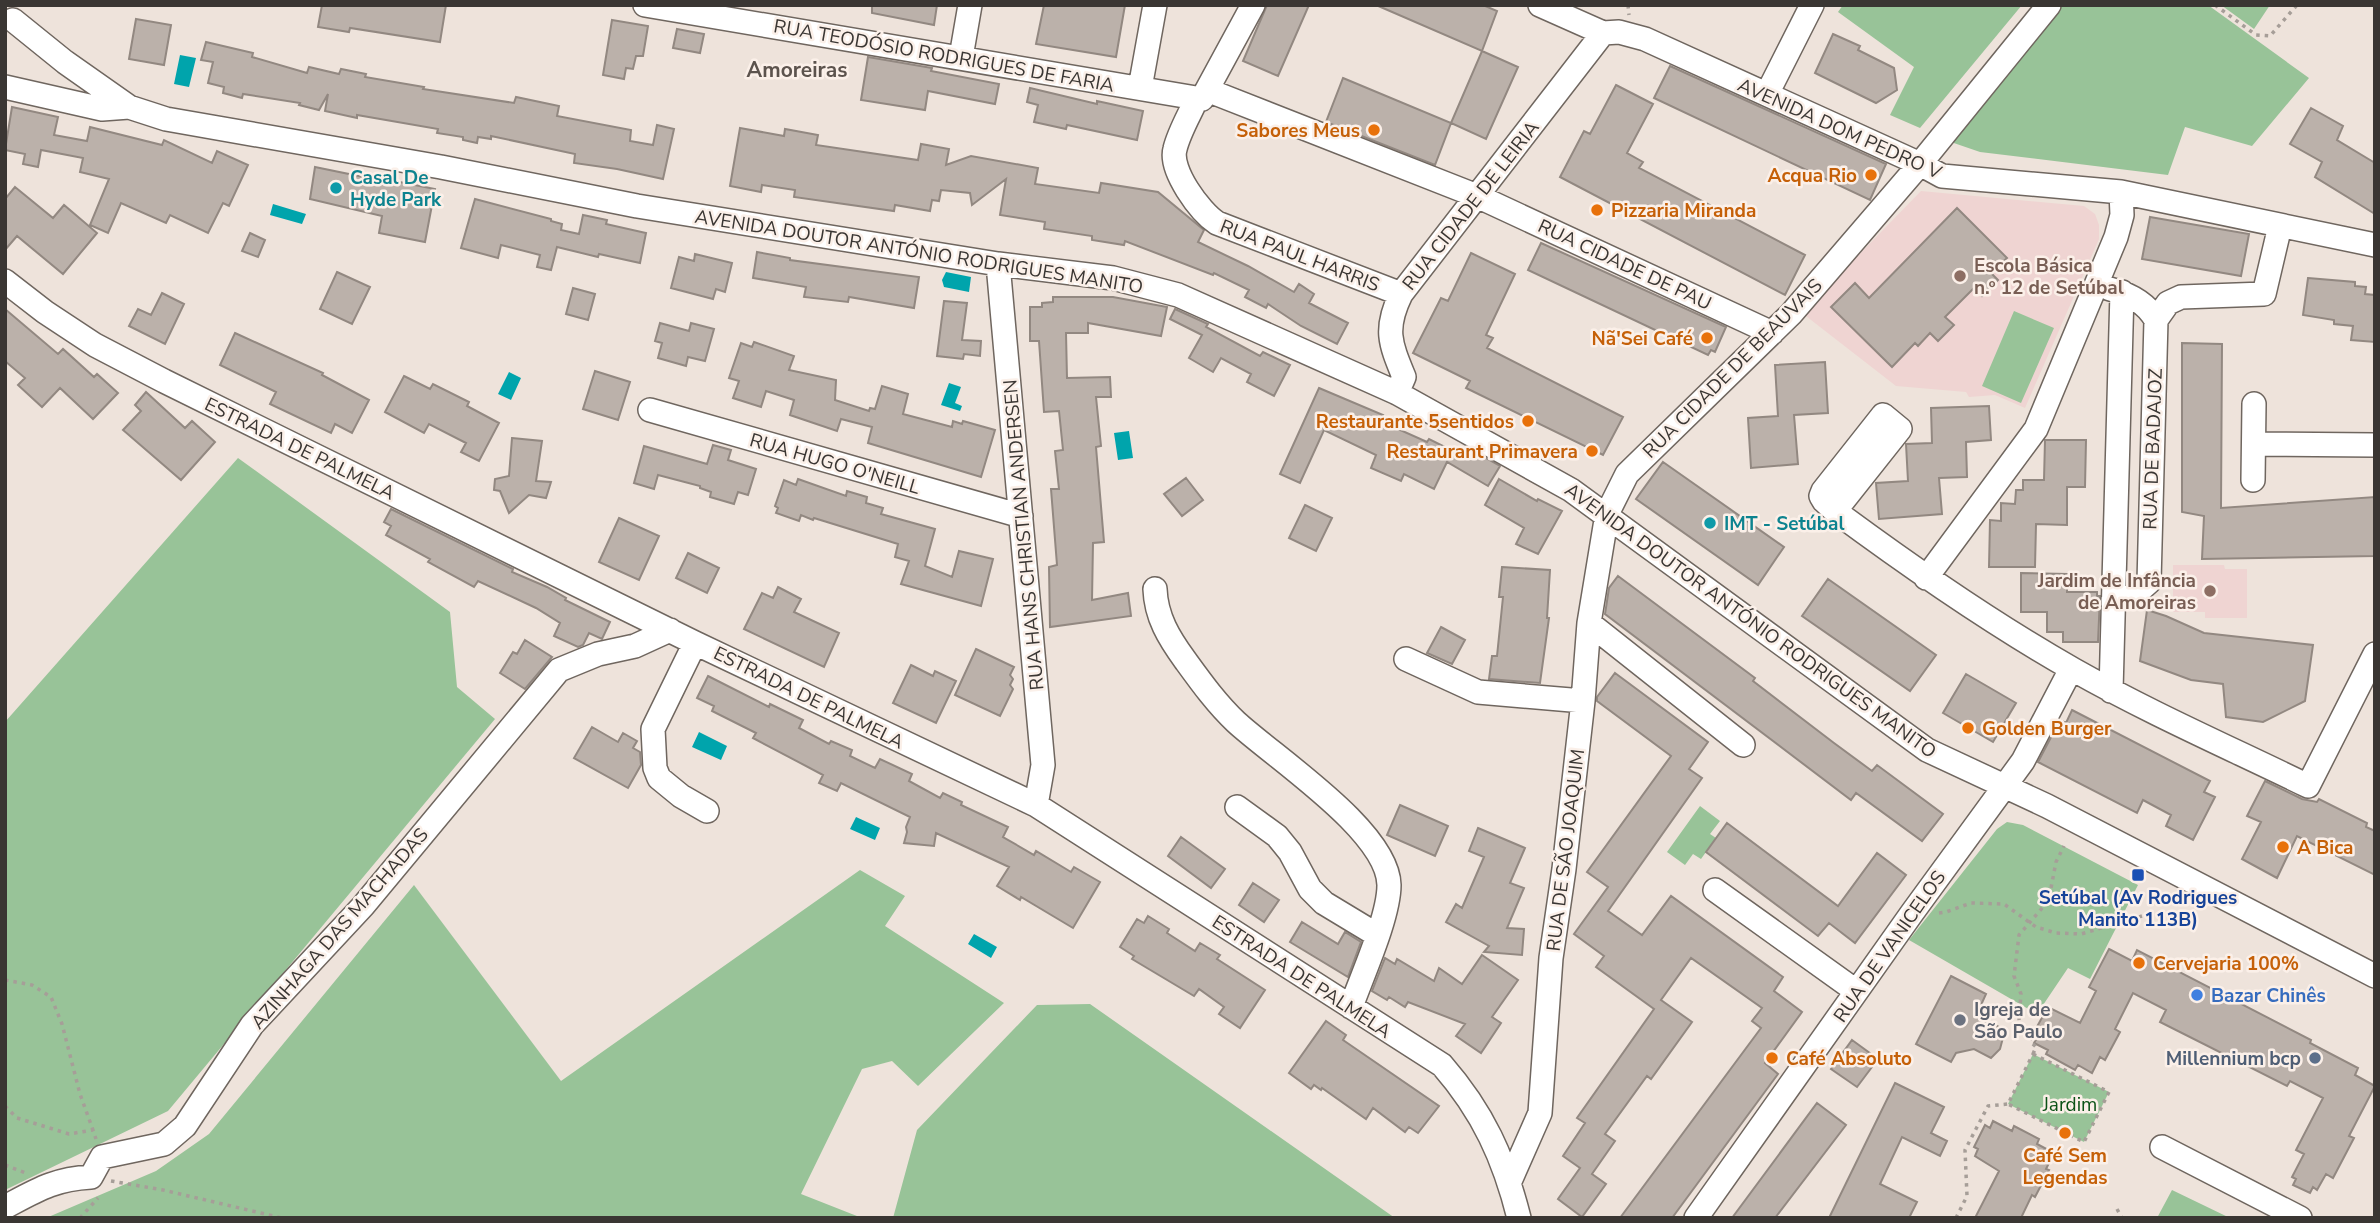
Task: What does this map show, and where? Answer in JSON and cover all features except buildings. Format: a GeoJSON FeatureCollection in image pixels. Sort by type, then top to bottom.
{"type":"FeatureCollection","features":[{"type":"Feature","properties":{"kind":"street","name":"RUA TEODÓSIO RODRIGUES DE FARIA"},"geometry":{"type":"LineString","coordinates":[[645,5],[776,16],[961,57],[1140,88],[1202,95],[1478,196]]}},
{"type":"Feature","properties":{"kind":"street"},"geometry":{"type":"LineString","coordinates":[[961,57],[970,5]]}},
{"type":"Feature","properties":{"kind":"street"},"geometry":{"type":"LineString","coordinates":[[1140,88],[1155,5]]}},
{"type":"Feature","properties":{"kind":"street","name":"RUA PAUL HARRIS"},"geometry":{"type":"LineString","coordinates":[[1253,5],[1202,95],[1174,155],[1177,167],[1196,204],[1205,215],[1217,223],[1401,294]]}},
{"type":"Feature","properties":{"kind":"street","name":"AVENIDA DOM PEDRO V"},"geometry":{"type":"LineString","coordinates":[[1540,5],[1604,33],[1633,35],[1942,176],[2121,192],[2375,245]]}},
{"type":"Feature","properties":{"kind":"street"},"geometry":{"type":"LineString","coordinates":[[1767,94],[1812,5]]}},
{"type":"Feature","properties":{"kind":"street","name":"RUA CIDADE DE BEAUVAIS"},"geometry":{"type":"LineString","coordinates":[[1606,514],[1627,474],[1791,314],[1920,164],[2049,5]]}},
{"type":"Feature","properties":{"kind":"street"},"geometry":{"type":"LineString","coordinates":[[12,17],[65,62],[129,107]]}},
{"type":"Feature","properties":{"kind":"street","name":"RUA CIDADE DE LEIRIA"},"geometry":{"type":"LineString","coordinates":[[1397,393],[1404,377],[1391,347],[1388,329],[1392,312],[1401,294],[1604,33]]}},
{"type":"Feature","properties":{"kind":"street","name":"AVENIDA DOUTOR ANTÓNIO RODRIGUES MANITO"},"geometry":{"type":"LineString","coordinates":[[5,87],[102,109],[129,107],[166,119],[441,167],[637,206],[998,264],[1113,278],[1178,295],[1397,393],[1572,490],[1915,742],[2048,806],[2375,976]]}},
{"type":"Feature","properties":{"kind":"street"},"geometry":{"type":"LineString","coordinates":[[1926,578],[2036,429],[2097,285],[2120,222],[2121,192]]}},
{"type":"Feature","properties":{"kind":"street","name":"RUA CIDADE DE PAU"},"geometry":{"type":"LineString","coordinates":[[1478,196],[1772,333]]}},
{"type":"Feature","properties":{"kind":"street"},"geometry":{"type":"LineString","coordinates":[[2097,285],[2122,292],[2149,308],[2155,320],[2168,303],[2181,297],[2264,294],[2280,226]]}},
{"type":"Feature","properties":{"kind":"street","name":"RUA HANS CHRISTIAN ANDERSEN"},"geometry":{"type":"LineString","coordinates":[[998,264],[1044,765],[1036,805]]}},
{"type":"Feature","properties":{"kind":"street","name":"ESTRADA DE PALMELA"},"geometry":{"type":"LineString","coordinates":[[5,281],[95,345],[695,643],[1036,805],[1442,1065],[1465,1091],[1495,1143],[1510,1181],[1519,1218]]}},
{"type":"Feature","properties":{"kind":"street","name":"RUA DE BADAJOZ"},"geometry":{"type":"LineString","coordinates":[[2111,691],[2122,292]]}},
{"type":"Feature","properties":{"kind":"street","name":"RUA DE BADAJOZ"},"geometry":{"type":"LineString","coordinates":[[2113,600],[2133,596],[2149,582],[2155,320]]}},
{"type":"Feature","properties":{"kind":"street"},"geometry":{"type":"LineString","coordinates":[[2253,480],[2254,404]]}},
{"type":"Feature","properties":{"kind":"street","name":"RUA HUGO O'NEILL"},"geometry":{"type":"LineString","coordinates":[[650,410],[1021,516]]}},
{"type":"Feature","properties":{"kind":"street"},"geometry":{"type":"LineString","coordinates":[[2254,444],[2375,445]]}},
{"type":"Feature","properties":{"kind":"street"},"geometry":{"type":"LineString","coordinates":[[1835,511],[1926,578],[2071,669],[2308,786],[2375,654]]}},
{"type":"Feature","properties":{"kind":"street","name":"RUA DE SÃO JOAQUIM"},"geometry":{"type":"LineString","coordinates":[[1510,1181],[1540,1113],[1551,958],[1564,869],[1589,623],[1606,514]]}},
{"type":"Feature","properties":{"kind":"street"},"geometry":{"type":"LineString","coordinates":[[1155,589],[1155,605],[1170,640],[1214,699],[1239,724],[1334,803],[1375,846],[1382,860],[1389,887],[1377,935],[1351,1007]]}},
{"type":"Feature","properties":{"kind":"street"},"geometry":{"type":"LineString","coordinates":[[1589,623],[1742,745]]}},
{"type":"Feature","properties":{"kind":"street","name":"AZINHAGA DAS MACHADAS"},"geometry":{"type":"LineString","coordinates":[[5,1207],[66,1178],[98,1177],[164,1144],[185,1126],[253,1025],[363,906],[559,670],[598,654],[635,646],[670,630]]}},
{"type":"Feature","properties":{"kind":"street"},"geometry":{"type":"LineString","coordinates":[[695,643],[653,729],[656,768],[659,778],[681,796],[708,811]]}},
{"type":"Feature","properties":{"kind":"street"},"geometry":{"type":"LineString","coordinates":[[1406,659],[1478,692],[1583,701]]}},
{"type":"Feature","properties":{"kind":"street","name":"RUA DE VANICELOS"},"geometry":{"type":"LineString","coordinates":[[1696,1218],[2023,761],[2071,669]]}},
{"type":"Feature","properties":{"kind":"street"},"geometry":{"type":"LineString","coordinates":[[1237,807],[1277,836],[1290,852],[1310,889],[1324,903],[1377,935]]}},
{"type":"Feature","properties":{"kind":"street"},"geometry":{"type":"LineString","coordinates":[[1714,890],[1856,991]]}},
{"type":"Feature","properties":{"kind":"street"},"geometry":{"type":"LineString","coordinates":[[2162,1147],[2300,1218]]}},
{"type":"Feature","properties":{"kind":"path"},"geometry":{"type":"LineString","coordinates":[[2215,5],[2256,35],[2270,36],[2297,5]]}},
{"type":"Feature","properties":{"kind":"path"},"geometry":{"type":"LineString","coordinates":[[2008,1104],[2036,1047],[2032,1043],[2033,1040],[2021,1031],[2019,1019],[2021,994],[2014,975],[2019,935],[2043,906],[2051,888],[2056,862],[2064,846]]}},
{"type":"Feature","properties":{"kind":"path"},"geometry":{"type":"LineString","coordinates":[[1912,913],[1947,912],[1971,903],[2004,904],[2036,927],[2056,933],[2081,934],[2142,916]]}},
{"type":"Feature","properties":{"kind":"path"},"geometry":{"type":"LineString","coordinates":[[5,981],[32,985],[51,997],[62,1024],[93,1130],[98,1177],[80,1218]]}},
{"type":"Feature","properties":{"kind":"path"},"geometry":{"type":"LineString","coordinates":[[1956,1218],[1967,1196],[1965,1150],[1988,1106],[2008,1104],[2084,1142],[2109,1092],[2033,1054]]}},
{"type":"Feature","properties":{"kind":"path"},"geometry":{"type":"LineString","coordinates":[[5,1107],[17,1118],[69,1134],[93,1130]]}},
{"type":"Feature","properties":{"kind":"path"},"geometry":{"type":"LineString","coordinates":[[98,1177],[282,1218]]}},
{"type":"Feature","properties":{"kind":"path"},"geometry":{"type":"LineString","coordinates":[[2117,1209],[2122,1218]]}},
{"type":"Feature","properties":{"kind":"shaded area","name":"Escola Básica n.º 12 de Setúbal"},"geometry":{"type":"Polygon","coordinates":[[[1921,191],[2084,206],[2095,214],[2099,225],[2099,239],[2025,408],[1995,395],[1969,397],[1966,392],[1896,386],[1802,313],[1921,191]]]}},
{"type":"Feature","properties":{"kind":"shaded area","name":"Jardim de Infância de Amoreiras"},"geometry":{"type":"Polygon","coordinates":[[[2173,565],[2224,565],[2225,569],[2247,569],[2247,618],[2205,618],[2205,612],[2173,612],[2173,565]]]}},
{"type":"Feature","properties":{"kind":"green space"},"geometry":{"type":"Polygon","coordinates":[[[1843,5],[2022,5],[1920,128],[1890,115],[1914,67],[1838,12],[1843,5]]]}},
{"type":"Feature","properties":{"kind":"green space"},"geometry":{"type":"Polygon","coordinates":[[[2062,5],[2208,5],[2309,78],[2252,146],[2185,127],[2168,175],[1980,152],[1948,141],[2062,5]]]}},
{"type":"Feature","properties":{"kind":"green space"},"geometry":{"type":"Polygon","coordinates":[[[2221,5],[2270,5],[2254,29],[2221,5]]]}},
{"type":"Feature","properties":{"kind":"green space"},"geometry":{"type":"Polygon","coordinates":[[[2014,311],[2054,328],[2021,403],[1982,386],[2014,311]]]}},
{"type":"Feature","properties":{"kind":"green space"},"geometry":{"type":"Polygon","coordinates":[[[238,458],[450,612],[457,687],[495,719],[168,1111],[5,1190],[5,722],[238,458]]]}},
{"type":"Feature","properties":{"kind":"green space"},"geometry":{"type":"Polygon","coordinates":[[[1700,806],[1720,821],[1710,834],[1716,838],[1701,859],[1693,854],[1685,865],[1667,852],[1700,806]]]}},
{"type":"Feature","properties":{"kind":"green space"},"geometry":{"type":"Polygon","coordinates":[[[2007,822],[2023,825],[2138,885],[2090,979],[2068,968],[2037,1014],[1909,940],[1997,829],[2007,822]]]}},
{"type":"Feature","properties":{"kind":"green space"},"geometry":{"type":"Polygon","coordinates":[[[860,870],[905,896],[885,926],[1004,1003],[918,1086],[892,1061],[862,1069],[801,1194],[862,1218],[46,1218],[156,1171],[209,1134],[414,885],[561,1081],[860,870]]]}},
{"type":"Feature","properties":{"kind":"green space"},"geometry":{"type":"Polygon","coordinates":[[[1090,1004],[1395,1218],[893,1218],[917,1130],[1037,1005],[1090,1004]]]}},
{"type":"Feature","properties":{"kind":"green space","name":"Jardim"},"geometry":{"type":"Polygon","coordinates":[[[2033,1054],[2109,1092],[2084,1142],[2008,1104],[2033,1054]]]}},
{"type":"Feature","properties":{"kind":"green space"},"geometry":{"type":"Polygon","coordinates":[[[2172,1190],[2230,1218],[2157,1218],[2172,1190]]]}},
{"type":"Feature","properties":{"kind":"water"},"geometry":{"type":"Polygon","coordinates":[[[180,55],[196,58],[189,87],[174,84],[180,55]]]}},
{"type":"Feature","properties":{"kind":"water"},"geometry":{"type":"Polygon","coordinates":[[[273,204],[306,214],[302,224],[270,215],[273,204]]]}},
{"type":"Feature","properties":{"kind":"water"},"geometry":{"type":"Polygon","coordinates":[[[946,272],[971,277],[969,292],[944,287],[942,280],[946,272]]]}},
{"type":"Feature","properties":{"kind":"water"},"geometry":{"type":"Polygon","coordinates":[[[509,372],[521,378],[511,400],[498,394],[509,372]]]}},
{"type":"Feature","properties":{"kind":"water"},"geometry":{"type":"Polygon","coordinates":[[[949,383],[961,387],[955,403],[962,406],[960,411],[941,405],[949,383]]]}},
{"type":"Feature","properties":{"kind":"water"},"geometry":{"type":"Polygon","coordinates":[[[1129,431],[1133,458],[1118,460],[1114,433],[1129,431]]]}},
{"type":"Feature","properties":{"kind":"water"},"geometry":{"type":"Polygon","coordinates":[[[699,732],[727,746],[721,760],[692,747],[699,732]]]}},
{"type":"Feature","properties":{"kind":"water"},"geometry":{"type":"Polygon","coordinates":[[[856,817],[880,828],[875,840],[850,829],[856,817]]]}},
{"type":"Feature","properties":{"kind":"water"},"geometry":{"type":"Polygon","coordinates":[[[974,934],[997,947],[991,958],[968,944],[974,934]]]}},
{"type":"Feature","properties":{"kind":"place","name":"Sabores Meus"},"geometry":{"type":"Point","coordinates":[1374,130]}},
{"type":"Feature","properties":{"kind":"place","name":"Acqua Rio"},"geometry":{"type":"Point","coordinates":[1871,175]}},
{"type":"Feature","properties":{"kind":"place","name":"Casal De Hyde Park"},"geometry":{"type":"Point","coordinates":[336,188]}},
{"type":"Feature","properties":{"kind":"place","name":"Pizzaria Miranda"},"geometry":{"type":"Point","coordinates":[1597,210]}},
{"type":"Feature","properties":{"kind":"place","name":"Escola Básica n.º 12 de Setúbal"},"geometry":{"type":"Point","coordinates":[1960,276]}},
{"type":"Feature","properties":{"kind":"place","name":"Nã'Sei Café"},"geometry":{"type":"Point","coordinates":[1707,338]}},
{"type":"Feature","properties":{"kind":"place","name":"Restaurante 5sentidos"},"geometry":{"type":"Point","coordinates":[1528,421]}},
{"type":"Feature","properties":{"kind":"place","name":"Restaurant Primavera"},"geometry":{"type":"Point","coordinates":[1592,451]}},
{"type":"Feature","properties":{"kind":"place","name":"IMT - Setúbal"},"geometry":{"type":"Point","coordinates":[1710,523]}},
{"type":"Feature","properties":{"kind":"place","name":"Jardim de Infância de Amoreiras"},"geometry":{"type":"Point","coordinates":[2210,591]}},
{"type":"Feature","properties":{"kind":"place","name":"Golden Burger"},"geometry":{"type":"Point","coordinates":[1968,728]}},
{"type":"Feature","properties":{"kind":"place","name":"A Bica"},"geometry":{"type":"Point","coordinates":[2283,847]}},
{"type":"Feature","properties":{"kind":"place","name":"Setúbal (Av Rodrigues Manito 113B)"},"geometry":{"type":"Point","coordinates":[2138,875]}},
{"type":"Feature","properties":{"kind":"place","name":"Cervejaria 100%"},"geometry":{"type":"Point","coordinates":[2139,963]}},
{"type":"Feature","properties":{"kind":"place","name":"Bazar Chinês"},"geometry":{"type":"Point","coordinates":[2197,995]}},
{"type":"Feature","properties":{"kind":"place","name":"Igreja de São Paulo"},"geometry":{"type":"Point","coordinates":[1960,1020]}},
{"type":"Feature","properties":{"kind":"place","name":"Café Absoluto"},"geometry":{"type":"Point","coordinates":[1772,1058]}},
{"type":"Feature","properties":{"kind":"place","name":"Millennium bcp"},"geometry":{"type":"Point","coordinates":[2315,1058]}},
{"type":"Feature","properties":{"kind":"place","name":"Café Sem Legendas"},"geometry":{"type":"Point","coordinates":[2065,1133]}},
{"type":"Feature","properties":{"kind":"district","name":"Amoreiras"},"geometry":{"type":"Point","coordinates":[797,70]}}]}
